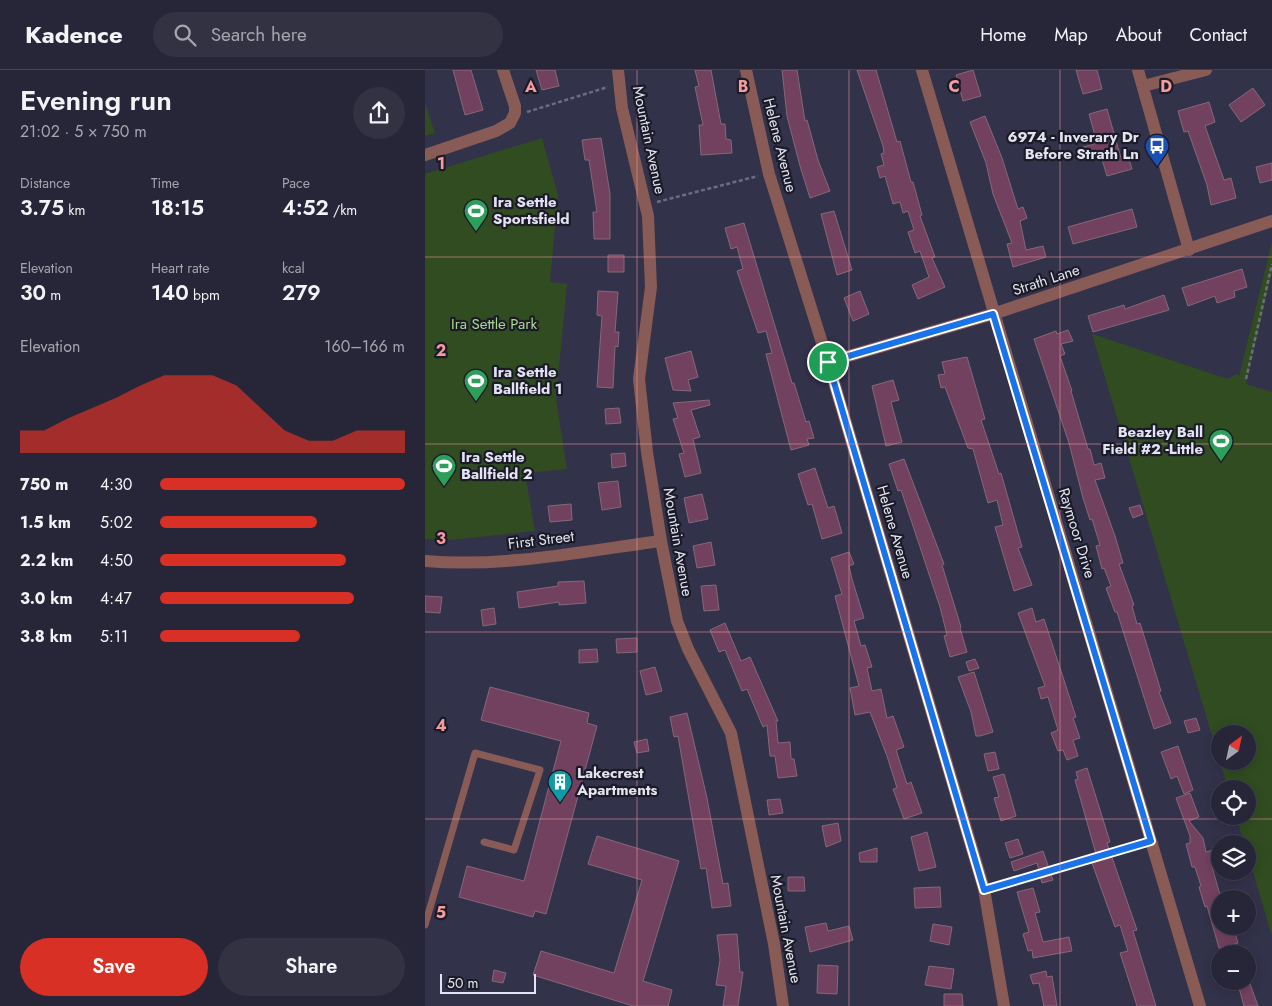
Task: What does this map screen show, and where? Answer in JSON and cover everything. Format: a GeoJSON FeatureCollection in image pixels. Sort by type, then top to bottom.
{"type":"FeatureCollection","features":[{"type":"Feature","properties":{"kind":"street"},"geometry":{"type":"LineString","coordinates":[[425,155],[502,129],[513,117],[515,106],[503,70]]}},
{"type":"Feature","properties":{"kind":"street","name":"Mountain Avenue"},"geometry":{"type":"LineString","coordinates":[[618,70],[622,108],[646,205],[651,262],[651,288],[639,379],[647,452],[661,541],[677,621],[731,733],[774,944],[783,1006]]}},
{"type":"Feature","properties":{"kind":"street","name":"Helene Avenue"},"geometry":{"type":"LineString","coordinates":[[745,70],[769,174],[828,362],[984,890],[1004,1006]]}},
{"type":"Feature","properties":{"kind":"street","name":"Raymoor Drive"},"geometry":{"type":"LineString","coordinates":[[921,70],[1200,1006]]}},
{"type":"Feature","properties":{"kind":"street"},"geometry":{"type":"LineString","coordinates":[[1138,70],[1189,250]]}},
{"type":"Feature","properties":{"kind":"street"},"geometry":{"type":"LineString","coordinates":[[1143,86],[1206,70]]}},
{"type":"Feature","properties":{"kind":"street","name":"Strath Lane"},"geometry":{"type":"LineString","coordinates":[[828,362],[993,314],[1272,221]]}},
{"type":"Feature","properties":{"kind":"street","name":"First Street"},"geometry":{"type":"LineString","coordinates":[[425,561],[474,564],[661,541]]}},
{"type":"Feature","properties":{"kind":"lane"},"geometry":{"type":"LineString","coordinates":[[425,925],[475,753],[540,770],[514,850],[485,842]]}},
{"type":"Feature","properties":{"kind":"path"},"geometry":{"type":"LineString","coordinates":[[513,117],[620,83]]}},
{"type":"Feature","properties":{"kind":"path"},"geometry":{"type":"LineString","coordinates":[[646,205],[769,174]]}},
{"type":"Feature","properties":{"kind":"path"},"geometry":{"type":"LineString","coordinates":[[1246,379],[1272,264]]}},
{"type":"Feature","properties":{"kind":"path"},"geometry":{"type":"LineString","coordinates":[[984,890],[1151,841]]}},
{"type":"Feature","properties":{"kind":"green space"},"geometry":{"type":"Polygon","coordinates":[[[425,103],[435,133],[425,136],[425,103]]]}},
{"type":"Feature","properties":{"kind":"green space","name":"Ira Settle Park"},"geometry":{"type":"Polygon","coordinates":[[[542,138],[558,195],[550,282],[567,284],[556,399],[567,469],[525,473],[535,531],[450,540],[425,539],[425,174],[542,138]]]}},
{"type":"Feature","properties":{"kind":"green space"},"geometry":{"type":"Polygon","coordinates":[[[1272,242],[1272,273],[1246,384],[1272,392],[1272,936],[1255,880],[1256,835],[1241,835],[1239,825],[1256,825],[1256,780],[1225,780],[1222,770],[1256,770],[1256,725],[1211,725],[1211,732],[1092,334],[1228,379],[1236,374],[1239,376],[1272,242]]]}},
{"type":"Feature","properties":{"kind":"building"},"geometry":{"type":"Polygon","coordinates":[[[453,70],[471,70],[483,110],[465,115],[453,70]]]}},
{"type":"Feature","properties":{"kind":"building"},"geometry":{"type":"Polygon","coordinates":[[[536,70],[555,70],[559,86],[542,90],[536,70]]]}},
{"type":"Feature","properties":{"kind":"building"},"geometry":{"type":"Polygon","coordinates":[[[695,70],[711,70],[721,124],[725,124],[726,139],[731,140],[732,153],[701,155],[699,125],[703,125],[695,87],[699,86],[695,70]]]}},
{"type":"Feature","properties":{"kind":"building"},"geometry":{"type":"Polygon","coordinates":[[[782,70],[797,70],[805,121],[807,120],[818,160],[830,191],[810,198],[787,116],[782,70]]]}},
{"type":"Feature","properties":{"kind":"building"},"geometry":{"type":"Polygon","coordinates":[[[857,70],[876,70],[897,142],[900,141],[911,182],[913,182],[922,215],[920,216],[935,257],[932,258],[945,287],[918,299],[912,285],[929,277],[920,251],[915,253],[908,232],[914,230],[908,211],[903,213],[900,202],[893,204],[885,176],[880,178],[877,167],[884,165],[881,154],[884,153],[883,146],[857,70]]]}},
{"type":"Feature","properties":{"kind":"building"},"geometry":{"type":"Polygon","coordinates":[[[973,70],[981,96],[963,101],[956,75],[973,70]]]}},
{"type":"Feature","properties":{"kind":"building"},"geometry":{"type":"Polygon","coordinates":[[[1076,70],[1097,70],[1102,89],[1083,94],[1076,70]]]}},
{"type":"Feature","properties":{"kind":"building"},"geometry":{"type":"Polygon","coordinates":[[[1253,88],[1265,105],[1241,122],[1229,105],[1253,88]]]}},
{"type":"Feature","properties":{"kind":"building"},"geometry":{"type":"Polygon","coordinates":[[[1209,102],[1215,122],[1205,126],[1224,180],[1231,178],[1236,198],[1211,205],[1207,185],[1188,131],[1184,132],[1178,111],[1209,102]]]}},
{"type":"Feature","properties":{"kind":"building"},"geometry":{"type":"Polygon","coordinates":[[[1107,109],[1121,158],[1128,156],[1132,169],[1107,176],[1100,153],[1083,158],[1080,148],[1097,143],[1089,114],[1107,109]]]}},
{"type":"Feature","properties":{"kind":"building"},"geometry":{"type":"Polygon","coordinates":[[[985,116],[1002,158],[1018,209],[1023,207],[1027,218],[1020,221],[1026,250],[1043,246],[1046,257],[1013,267],[1007,244],[1012,243],[993,194],[986,163],[970,122],[985,116]]]}},
{"type":"Feature","properties":{"kind":"building"},"geometry":{"type":"Polygon","coordinates":[[[601,138],[610,194],[610,239],[594,239],[593,212],[597,212],[589,160],[585,160],[582,140],[601,138]]]}},
{"type":"Feature","properties":{"kind":"building"},"geometry":{"type":"Polygon","coordinates":[[[1272,163],[1272,180],[1260,183],[1256,167],[1272,163]]]}},
{"type":"Feature","properties":{"kind":"building"},"geometry":{"type":"Polygon","coordinates":[[[1132,209],[1137,227],[1073,244],[1068,227],[1132,209]]]}},
{"type":"Feature","properties":{"kind":"building"},"geometry":{"type":"Polygon","coordinates":[[[834,211],[852,270],[837,275],[821,214],[834,211]]]}},
{"type":"Feature","properties":{"kind":"building"},"geometry":{"type":"Polygon","coordinates":[[[744,223],[792,383],[794,383],[806,422],[809,421],[814,438],[807,439],[809,445],[791,450],[766,354],[772,353],[766,331],[758,333],[737,271],[743,269],[737,247],[731,249],[725,228],[744,223]]]}},
{"type":"Feature","properties":{"kind":"building"},"geometry":{"type":"Polygon","coordinates":[[[608,255],[624,255],[624,272],[608,272],[608,255]]]}},
{"type":"Feature","properties":{"kind":"building"},"geometry":{"type":"Polygon","coordinates":[[[1242,269],[1247,287],[1234,291],[1235,297],[1217,303],[1215,296],[1188,306],[1182,288],[1242,269]]]}},
{"type":"Feature","properties":{"kind":"building"},"geometry":{"type":"Polygon","coordinates":[[[598,291],[618,292],[615,332],[619,332],[618,347],[615,346],[613,388],[597,387],[602,316],[597,315],[598,291]]]}},
{"type":"Feature","properties":{"kind":"building"},"geometry":{"type":"Polygon","coordinates":[[[860,291],[869,314],[853,321],[844,298],[860,291]]]}},
{"type":"Feature","properties":{"kind":"building"},"geometry":{"type":"Polygon","coordinates":[[[1164,295],[1169,310],[1093,332],[1088,316],[1124,305],[1125,309],[1164,295]]]}},
{"type":"Feature","properties":{"kind":"building"},"geometry":{"type":"Polygon","coordinates":[[[1068,330],[1073,341],[1061,344],[1065,354],[1060,356],[1094,465],[1101,463],[1105,478],[1095,480],[1123,563],[1119,564],[1134,605],[1132,606],[1137,624],[1140,623],[1161,691],[1159,692],[1171,723],[1154,729],[1117,612],[1115,612],[1106,588],[1111,586],[1104,568],[1102,569],[1096,546],[1100,545],[1092,519],[1090,520],[1069,443],[1034,339],[1056,331],[1057,334],[1068,330]]]}},
{"type":"Feature","properties":{"kind":"building"},"geometry":{"type":"Polygon","coordinates":[[[691,351],[698,377],[688,380],[691,391],[673,390],[665,358],[691,351]]]}},
{"type":"Feature","properties":{"kind":"building"},"geometry":{"type":"Polygon","coordinates":[[[967,357],[985,419],[981,420],[999,474],[1001,473],[1022,547],[1018,548],[1032,585],[1014,591],[995,527],[1003,525],[997,500],[988,503],[973,449],[968,448],[945,387],[941,388],[938,375],[945,374],[942,362],[967,357]]]}},
{"type":"Feature","properties":{"kind":"building"},"geometry":{"type":"Polygon","coordinates":[[[893,380],[899,400],[891,402],[902,442],[886,446],[872,386],[893,380]]]}},
{"type":"Feature","properties":{"kind":"building"},"geometry":{"type":"Polygon","coordinates":[[[709,400],[710,405],[691,410],[700,437],[693,439],[701,473],[685,477],[679,454],[684,453],[673,419],[678,418],[673,403],[709,400]]]}},
{"type":"Feature","properties":{"kind":"building"},"geometry":{"type":"Polygon","coordinates":[[[619,408],[621,423],[606,424],[605,409],[619,408]]]}},
{"type":"Feature","properties":{"kind":"building"},"geometry":{"type":"Polygon","coordinates":[[[625,453],[626,466],[612,468],[611,454],[625,453]]]}},
{"type":"Feature","properties":{"kind":"building"},"geometry":{"type":"Polygon","coordinates":[[[904,459],[944,564],[942,565],[967,652],[950,657],[944,636],[947,635],[940,607],[901,490],[898,491],[889,464],[904,459]]]}},
{"type":"Feature","properties":{"kind":"building"},"geometry":{"type":"Polygon","coordinates":[[[815,468],[828,508],[834,506],[842,533],[822,539],[812,504],[808,505],[798,474],[815,468]]]}},
{"type":"Feature","properties":{"kind":"building"},"geometry":{"type":"Polygon","coordinates":[[[618,481],[621,507],[602,510],[598,483],[618,481]]]}},
{"type":"Feature","properties":{"kind":"building"},"geometry":{"type":"Polygon","coordinates":[[[702,494],[708,519],[689,523],[684,498],[702,494]]]}},
{"type":"Feature","properties":{"kind":"building"},"geometry":{"type":"Polygon","coordinates":[[[571,504],[572,520],[550,522],[548,506],[571,504]]]}},
{"type":"Feature","properties":{"kind":"building"},"geometry":{"type":"Polygon","coordinates":[[[1140,505],[1143,514],[1133,518],[1129,508],[1140,505]]]}},
{"type":"Feature","properties":{"kind":"building"},"geometry":{"type":"Polygon","coordinates":[[[711,542],[715,565],[697,568],[693,546],[711,542]]]}},
{"type":"Feature","properties":{"kind":"building"},"geometry":{"type":"Polygon","coordinates":[[[849,552],[854,564],[849,566],[864,618],[854,621],[861,646],[865,645],[872,667],[867,668],[872,691],[881,689],[887,718],[893,716],[904,747],[896,750],[907,784],[911,782],[922,813],[904,819],[893,789],[897,788],[887,756],[870,712],[855,715],[850,688],[859,686],[835,596],[842,594],[831,558],[849,552]]]}},
{"type":"Feature","properties":{"kind":"building"},"geometry":{"type":"Polygon","coordinates":[[[584,581],[586,603],[559,605],[559,602],[519,608],[517,592],[558,586],[558,582],[584,581]]]}},
{"type":"Feature","properties":{"kind":"building"},"geometry":{"type":"Polygon","coordinates":[[[716,585],[719,610],[704,611],[701,586],[716,585]]]}},
{"type":"Feature","properties":{"kind":"building"},"geometry":{"type":"Polygon","coordinates":[[[425,596],[442,597],[440,613],[425,612],[425,596]]]}},
{"type":"Feature","properties":{"kind":"building"},"geometry":{"type":"Polygon","coordinates":[[[494,608],[496,624],[483,626],[481,610],[494,608]]]}},
{"type":"Feature","properties":{"kind":"building"},"geometry":{"type":"Polygon","coordinates":[[[1032,608],[1036,622],[1044,619],[1076,717],[1073,718],[1080,738],[1073,740],[1078,756],[1067,760],[1063,750],[1058,751],[1051,733],[1058,730],[1048,697],[1041,699],[1038,688],[1045,686],[1018,613],[1032,608]]]}},
{"type":"Feature","properties":{"kind":"building"},"geometry":{"type":"Polygon","coordinates":[[[725,623],[741,661],[750,657],[778,721],[776,721],[778,743],[790,742],[791,759],[794,759],[797,776],[778,778],[775,756],[770,756],[767,725],[763,727],[747,689],[742,691],[725,650],[719,652],[710,630],[725,623]]]}},
{"type":"Feature","properties":{"kind":"building"},"geometry":{"type":"Polygon","coordinates":[[[637,638],[637,652],[617,653],[616,639],[637,638]]]}},
{"type":"Feature","properties":{"kind":"building"},"geometry":{"type":"Polygon","coordinates":[[[597,649],[598,662],[579,663],[579,650],[597,649]]]}},
{"type":"Feature","properties":{"kind":"building"},"geometry":{"type":"Polygon","coordinates":[[[975,659],[979,668],[969,671],[966,662],[975,659]]]}},
{"type":"Feature","properties":{"kind":"building"},"geometry":{"type":"Polygon","coordinates":[[[655,667],[662,691],[646,695],[640,671],[655,667]]]}},
{"type":"Feature","properties":{"kind":"building"},"geometry":{"type":"Polygon","coordinates":[[[974,672],[993,732],[980,736],[976,736],[971,712],[958,677],[974,672]]]}},
{"type":"Feature","properties":{"kind":"building","name":"Lakecrest Apartments"},"geometry":{"type":"Polygon","coordinates":[[[490,687],[589,713],[587,723],[597,726],[546,914],[535,911],[533,917],[459,897],[467,866],[524,881],[561,741],[481,720],[490,687]]]}},
{"type":"Feature","properties":{"kind":"building"},"geometry":{"type":"Polygon","coordinates":[[[687,713],[707,798],[723,884],[728,883],[731,906],[712,908],[706,868],[701,869],[678,736],[674,737],[670,717],[687,713]]]}},
{"type":"Feature","properties":{"kind":"building"},"geometry":{"type":"Polygon","coordinates":[[[1196,718],[1200,730],[1188,733],[1184,721],[1196,718]]]}},
{"type":"Feature","properties":{"kind":"building"},"geometry":{"type":"Polygon","coordinates":[[[647,739],[649,751],[637,753],[634,742],[647,739]]]}},
{"type":"Feature","properties":{"kind":"building"},"geometry":{"type":"Polygon","coordinates":[[[1178,746],[1193,790],[1184,794],[1177,776],[1171,779],[1161,752],[1178,746]]]}},
{"type":"Feature","properties":{"kind":"building"},"geometry":{"type":"Polygon","coordinates":[[[995,752],[999,769],[988,771],[984,754],[995,752]]]}},
{"type":"Feature","properties":{"kind":"building"},"geometry":{"type":"Polygon","coordinates":[[[1087,768],[1110,842],[1107,843],[1137,930],[1133,931],[1156,1006],[1137,1006],[1120,953],[1128,951],[1120,925],[1115,927],[1092,863],[1098,861],[1075,780],[1078,779],[1076,772],[1087,768]]]}},
{"type":"Feature","properties":{"kind":"building"},"geometry":{"type":"Polygon","coordinates":[[[1004,774],[1016,816],[1001,821],[994,798],[999,797],[993,777],[1004,774]]]}},
{"type":"Feature","properties":{"kind":"building"},"geometry":{"type":"Polygon","coordinates":[[[1190,793],[1199,817],[1189,821],[1203,838],[1206,852],[1211,851],[1211,880],[1216,880],[1219,890],[1211,890],[1211,920],[1207,906],[1205,907],[1195,867],[1192,867],[1186,844],[1190,843],[1190,836],[1176,798],[1190,793]]]}},
{"type":"Feature","properties":{"kind":"building"},"geometry":{"type":"Polygon","coordinates":[[[780,799],[783,813],[769,815],[767,800],[780,799]]]}},
{"type":"Feature","properties":{"kind":"building"},"geometry":{"type":"Polygon","coordinates":[[[838,823],[841,841],[826,847],[822,826],[838,823]]]}},
{"type":"Feature","properties":{"kind":"building"},"geometry":{"type":"Polygon","coordinates":[[[927,832],[936,867],[919,871],[911,837],[927,832]]]}},
{"type":"Feature","properties":{"kind":"building","name":"Lakecrest Apartments"},"geometry":{"type":"Polygon","coordinates":[[[597,836],[679,861],[643,981],[672,990],[668,1006],[633,1006],[533,975],[541,951],[614,973],[642,880],[588,864],[597,836]]]}},
{"type":"Feature","properties":{"kind":"building"},"geometry":{"type":"Polygon","coordinates":[[[1018,839],[1023,854],[1010,858],[1005,843],[1018,839]]]}},
{"type":"Feature","properties":{"kind":"building"},"geometry":{"type":"Polygon","coordinates":[[[877,848],[877,862],[860,862],[859,853],[877,848]]]}},
{"type":"Feature","properties":{"kind":"building"},"geometry":{"type":"Polygon","coordinates":[[[1043,851],[1053,880],[1042,883],[1037,863],[1014,871],[1011,862],[1043,851]]]}},
{"type":"Feature","properties":{"kind":"building"},"geometry":{"type":"Polygon","coordinates":[[[788,877],[804,877],[805,891],[788,891],[788,877]]]}},
{"type":"Feature","properties":{"kind":"building"},"geometry":{"type":"Polygon","coordinates":[[[940,887],[941,907],[915,908],[914,888],[940,887]]]}},
{"type":"Feature","properties":{"kind":"building"},"geometry":{"type":"Polygon","coordinates":[[[1033,888],[1040,912],[1035,913],[1043,942],[1069,937],[1072,951],[1033,958],[1032,950],[1028,951],[1023,934],[1029,932],[1017,892],[1033,888]]]}},
{"type":"Feature","properties":{"kind":"building"},"geometry":{"type":"Polygon","coordinates":[[[826,923],[828,931],[849,926],[853,940],[810,952],[805,927],[826,923]]]}},
{"type":"Feature","properties":{"kind":"building"},"geometry":{"type":"Polygon","coordinates":[[[933,924],[952,927],[949,945],[930,941],[933,924]]]}},
{"type":"Feature","properties":{"kind":"building"},"geometry":{"type":"Polygon","coordinates":[[[737,934],[740,972],[743,972],[738,1006],[723,1006],[726,986],[716,985],[720,960],[717,935],[737,934]]]}},
{"type":"Feature","properties":{"kind":"building"},"geometry":{"type":"Polygon","coordinates":[[[1215,935],[1236,935],[1238,943],[1218,945],[1215,935]]]}},
{"type":"Feature","properties":{"kind":"building"},"geometry":{"type":"Polygon","coordinates":[[[818,965],[838,966],[837,994],[817,993],[818,965]]]}},
{"type":"Feature","properties":{"kind":"building"},"geometry":{"type":"Polygon","coordinates":[[[929,966],[954,969],[951,989],[925,985],[929,966]]]}},
{"type":"Feature","properties":{"kind":"building"},"geometry":{"type":"Polygon","coordinates":[[[494,970],[506,973],[503,983],[492,981],[494,970]]]}},
{"type":"Feature","properties":{"kind":"building"},"geometry":{"type":"Polygon","coordinates":[[[1046,971],[1047,977],[1052,976],[1057,1006],[1044,1006],[1039,983],[1033,984],[1030,975],[1046,971]]]}},
{"type":"Feature","properties":{"kind":"building"},"geometry":{"type":"Polygon","coordinates":[[[1240,990],[1252,990],[1258,1006],[1244,1006],[1240,990]]]}},
{"type":"Feature","properties":{"kind":"building"},"geometry":{"type":"Polygon","coordinates":[[[944,994],[962,994],[963,1006],[944,1006],[944,994]]]}},
{"type":"Feature","properties":{"kind":"place","name":"6974 - Inverary Dr Before Strath Ln"},"geometry":{"type":"Point","coordinates":[1157,167]}},
{"type":"Feature","properties":{"kind":"place","name":"Ira Settle Sportsfield"},"geometry":{"type":"Point","coordinates":[476,232]}},
{"type":"Feature","properties":{"kind":"place","name":"Ira Settle Ballfield 1"},"geometry":{"type":"Point","coordinates":[476,402]}},
{"type":"Feature","properties":{"kind":"place","name":"Beazley Ball Field #2 -Little"},"geometry":{"type":"Point","coordinates":[1221,462]}},
{"type":"Feature","properties":{"kind":"place","name":"Ira Settle Ballfield 2"},"geometry":{"type":"Point","coordinates":[444,487]}},
{"type":"Feature","properties":{"kind":"place","name":"Lakecrest Apartments"},"geometry":{"type":"Point","coordinates":[560,803]}},
{"type":"Feature","properties":{"kind":"route"},"geometry":{"type":"LineString","coordinates":[[993,314],[1101,668],[1151,841],[984,890],[828,362],[993,314]]}}]}
